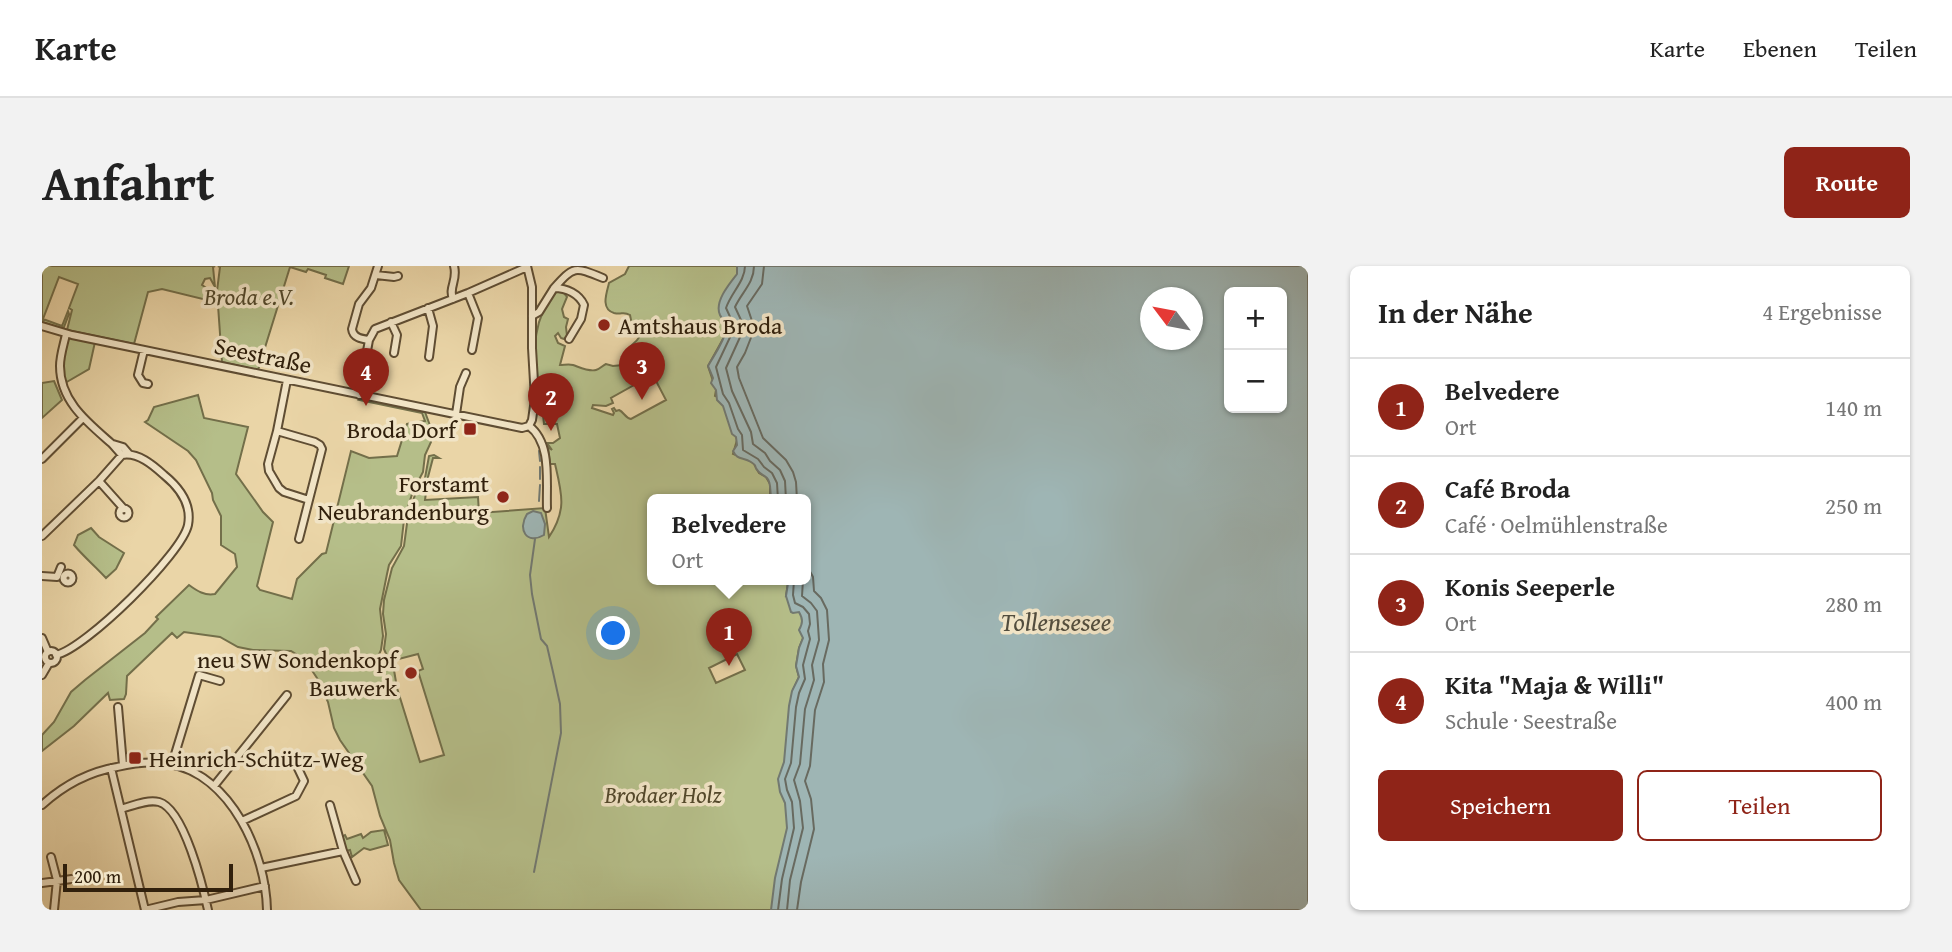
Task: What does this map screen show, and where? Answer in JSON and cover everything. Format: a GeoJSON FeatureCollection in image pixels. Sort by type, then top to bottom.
{"type":"FeatureCollection","features":[{"type":"Feature","properties":{"kind":"street"},"geometry":{"type":"LineString","coordinates":[[369,340],[356,336],[352,329],[359,304],[367,295],[378,266]]}},
{"type":"Feature","properties":{"kind":"street"},"geometry":{"type":"LineString","coordinates":[[453,299],[450,294],[456,275],[454,266]]}},
{"type":"Feature","properties":{"kind":"street"},"geometry":{"type":"LineString","coordinates":[[359,395],[369,340],[375,329],[527,267],[532,287],[535,399],[529,426],[540,436],[543,445],[547,508]]}},
{"type":"Feature","properties":{"kind":"street"},"geometry":{"type":"LineString","coordinates":[[532,316],[538,312],[567,270],[582,267],[603,278]]}},
{"type":"Feature","properties":{"kind":"street"},"geometry":{"type":"LineString","coordinates":[[376,275],[398,276]]}},
{"type":"Feature","properties":{"kind":"street"},"geometry":{"type":"LineString","coordinates":[[554,288],[567,290],[584,305],[569,339]]}},
{"type":"Feature","properties":{"kind":"street"},"geometry":{"type":"LineString","coordinates":[[468,293],[478,318],[472,350]]}},
{"type":"Feature","properties":{"kind":"street"},"geometry":{"type":"LineString","coordinates":[[428,308],[433,326],[429,357]]}},
{"type":"Feature","properties":{"kind":"street"},"geometry":{"type":"LineString","coordinates":[[391,322],[397,339],[394,353]]}},
{"type":"Feature","properties":{"kind":"street","name":"Seestraße"},"geometry":{"type":"LineString","coordinates":[[42,326],[66,334],[359,395],[522,428],[529,426]]}},
{"type":"Feature","properties":{"kind":"street"},"geometry":{"type":"LineString","coordinates":[[49,663],[55,662],[57,656],[76,645],[130,599],[176,549],[186,531],[188,513],[187,503],[173,483],[159,470],[138,457],[126,454],[122,447],[113,444],[83,418],[66,395],[60,377],[60,362],[66,334]]}},
{"type":"Feature","properties":{"kind":"street"},"geometry":{"type":"LineString","coordinates":[[144,350],[138,375],[143,383],[148,384]]}},
{"type":"Feature","properties":{"kind":"street"},"geometry":{"type":"LineString","coordinates":[[456,414],[460,387],[466,373]]}},
{"type":"Feature","properties":{"kind":"street"},"geometry":{"type":"LineString","coordinates":[[287,380],[268,464],[269,471],[284,492],[309,500]]}},
{"type":"Feature","properties":{"kind":"street"},"geometry":{"type":"LineString","coordinates":[[42,459],[83,418]]}},
{"type":"Feature","properties":{"kind":"street"},"geometry":{"type":"LineString","coordinates":[[277,431],[315,442],[322,449],[299,539]]}},
{"type":"Feature","properties":{"kind":"street"},"geometry":{"type":"LineString","coordinates":[[42,536],[126,454]]}},
{"type":"Feature","properties":{"kind":"street"},"geometry":{"type":"LineString","coordinates":[[99,481],[124,509]]}},
{"type":"Feature","properties":{"kind":"street"},"geometry":{"type":"LineString","coordinates":[[42,576],[60,577],[61,567]]}},
{"type":"Feature","properties":{"kind":"street"},"geometry":{"type":"LineString","coordinates":[[42,638],[48,652]]}},
{"type":"Feature","properties":{"kind":"street"},"geometry":{"type":"LineString","coordinates":[[48,652],[52,651],[57,656]]}},
{"type":"Feature","properties":{"kind":"street"},"geometry":{"type":"LineString","coordinates":[[48,652],[45,657],[49,663]]}},
{"type":"Feature","properties":{"kind":"street"},"geometry":{"type":"LineString","coordinates":[[42,675],[49,663]]}},
{"type":"Feature","properties":{"kind":"street"},"geometry":{"type":"LineString","coordinates":[[172,764],[199,675],[219,681]]}},
{"type":"Feature","properties":{"kind":"street"},"geometry":{"type":"LineString","coordinates":[[214,786],[287,695]]}},
{"type":"Feature","properties":{"kind":"street"},"geometry":{"type":"LineString","coordinates":[[118,707],[123,765]]}},
{"type":"Feature","properties":{"kind":"street"},"geometry":{"type":"LineString","coordinates":[[242,821],[296,796],[304,781],[295,762]]}},
{"type":"Feature","properties":{"kind":"street"},"geometry":{"type":"LineString","coordinates":[[42,805],[71,783],[123,765],[172,764],[195,773],[214,786],[242,821],[261,868],[267,910]]}},
{"type":"Feature","properties":{"kind":"street"},"geometry":{"type":"LineString","coordinates":[[111,768],[145,910],[178,902],[206,901],[265,886]]}},
{"type":"Feature","properties":{"kind":"street"},"geometry":{"type":"LineString","coordinates":[[121,809],[154,801],[169,807],[192,850],[208,910]]}},
{"type":"Feature","properties":{"kind":"street"},"geometry":{"type":"LineString","coordinates":[[330,805],[343,851],[356,881]]}},
{"type":"Feature","properties":{"kind":"street"},"geometry":{"type":"LineString","coordinates":[[261,868],[343,851]]}},
{"type":"Feature","properties":{"kind":"street"},"geometry":{"type":"LineString","coordinates":[[51,857],[57,880],[54,910]]}},
{"type":"Feature","properties":{"kind":"street"},"geometry":{"type":"LineString","coordinates":[[42,883],[86,877]]}},
{"type":"Feature","properties":{"kind":"green space"},"geometry":{"type":"Polygon","coordinates":[[[42,266],[215,266],[215,287],[210,278],[205,279],[202,285],[214,293],[215,302],[162,289],[148,292],[134,344],[67,330],[72,310],[69,308],[78,284],[59,277],[43,319],[62,326],[68,311],[69,314],[62,329],[42,322],[42,266]]]}},
{"type":"Feature","properties":{"kind":"green space","name":"Broda e.V."},"geometry":{"type":"Polygon","coordinates":[[[218,266],[349,266],[343,284],[308,269],[306,272],[290,267],[258,370],[222,362],[218,266]]]}},
{"type":"Feature","properties":{"kind":"green space","name":"Brodaer Holz"},"geometry":{"type":"Polygon","coordinates":[[[629,266],[749,266],[737,327],[723,339],[708,366],[716,390],[715,396],[727,401],[737,440],[733,454],[754,464],[770,484],[770,494],[647,494],[647,585],[788,585],[786,596],[805,594],[803,638],[796,666],[799,677],[793,690],[786,910],[421,910],[399,880],[390,840],[372,786],[340,740],[317,678],[299,656],[291,651],[253,650],[238,647],[220,637],[184,632],[177,638],[172,633],[127,676],[124,699],[110,700],[108,693],[74,726],[42,751],[42,735],[54,722],[71,692],[145,633],[158,619],[156,617],[189,585],[201,592],[215,594],[237,567],[235,554],[221,545],[221,516],[196,460],[188,451],[145,422],[154,407],[198,395],[204,418],[248,427],[236,474],[273,522],[257,586],[260,590],[292,599],[297,579],[326,553],[351,451],[369,458],[397,456],[407,424],[425,421],[422,413],[359,400],[361,398],[425,412],[432,431],[431,442],[425,455],[423,472],[413,491],[404,520],[401,546],[389,565],[380,609],[383,636],[377,659],[393,664],[397,688],[420,762],[444,755],[418,671],[423,669],[418,654],[395,660],[387,656],[384,649],[384,600],[392,568],[404,546],[408,516],[415,495],[425,478],[429,456],[434,455],[439,458],[433,458],[425,500],[478,497],[479,513],[545,508],[549,537],[559,518],[561,502],[560,484],[555,464],[550,464],[548,447],[552,450],[547,443],[553,443],[560,438],[557,424],[544,424],[542,406],[536,408],[538,401],[549,402],[550,399],[536,395],[537,329],[547,304],[555,293],[563,292],[567,297],[562,309],[564,317],[568,319],[567,336],[561,338],[558,333],[555,336],[558,343],[565,346],[560,365],[593,370],[606,364],[633,364],[633,359],[627,355],[628,351],[641,332],[632,325],[630,315],[614,313],[607,308],[609,283],[625,274],[629,266]],[[655,379],[639,388],[636,384],[611,398],[613,403],[606,406],[593,405],[592,408],[613,415],[614,408],[631,419],[666,400],[655,379]],[[737,654],[709,668],[716,683],[745,670],[737,654]]]}},
{"type":"Feature","properties":{"kind":"green space"},"geometry":{"type":"Polygon","coordinates":[[[69,337],[95,342],[89,369],[65,383],[62,362],[69,337]]]}},
{"type":"Feature","properties":{"kind":"green space"},"geometry":{"type":"Polygon","coordinates":[[[54,381],[62,400],[42,418],[42,383],[54,381]]]}},
{"type":"Feature","properties":{"kind":"green space"},"geometry":{"type":"Polygon","coordinates":[[[91,528],[99,537],[124,553],[116,569],[106,578],[74,545],[78,535],[91,528]]]}},
{"type":"Feature","properties":{"kind":"green space"},"geometry":{"type":"Polygon","coordinates":[[[384,830],[388,845],[370,850],[364,848],[352,857],[350,850],[346,851],[341,837],[345,835],[347,839],[361,834],[363,838],[371,832],[384,830]]]}},
{"type":"Feature","properties":{"kind":"water","name":"Tollensesee"},"geometry":{"type":"Polygon","coordinates":[[[737,266],[1308,266],[1308,910],[771,910],[775,878],[787,828],[785,803],[778,779],[784,762],[789,706],[799,677],[796,666],[803,638],[799,630],[802,623],[799,612],[791,612],[786,596],[788,585],[811,585],[811,494],[771,494],[767,478],[755,465],[738,457],[733,451],[737,445],[736,437],[732,434],[723,406],[717,400],[708,366],[726,330],[719,305],[723,293],[737,274],[737,266]]]}},
{"type":"Feature","properties":{"kind":"water"},"geometry":{"type":"Polygon","coordinates":[[[533,511],[541,513],[545,524],[544,535],[538,538],[525,534],[523,525],[527,514],[533,511]]]}},
{"type":"Feature","properties":{"kind":"waterway"},"geometry":{"type":"LineString","coordinates":[[539,451],[540,461]]}},
{"type":"Feature","properties":{"kind":"waterway"},"geometry":{"type":"LineString","coordinates":[[540,467],[540,479]]}},
{"type":"Feature","properties":{"kind":"waterway"},"geometry":{"type":"LineString","coordinates":[[539,501],[540,485]]}},
{"type":"Feature","properties":{"kind":"waterway"},"geometry":{"type":"LineString","coordinates":[[534,872],[561,733],[560,704],[547,646],[541,639],[532,594],[530,575],[535,539]]}},
{"type":"Feature","properties":{"kind":"place","name":"Amtshaus Broda"},"geometry":{"type":"Point","coordinates":[604,325]}},
{"type":"Feature","properties":{"kind":"place","name":"Konis Seeperle"},"geometry":{"type":"Point","coordinates":[642,400]}},
{"type":"Feature","properties":{"kind":"place","name":"Kita \"Maja & Willi\""},"geometry":{"type":"Point","coordinates":[366,406]}},
{"type":"Feature","properties":{"kind":"place","name":"Broda Dorf"},"geometry":{"type":"Point","coordinates":[470,429]}},
{"type":"Feature","properties":{"kind":"place","name":"Café Broda"},"geometry":{"type":"Point","coordinates":[551,431]}},
{"type":"Feature","properties":{"kind":"place","name":"Forstamt Neubrandenburg"},"geometry":{"type":"Point","coordinates":[503,497]}},
{"type":"Feature","properties":{"kind":"place","name":"Belvedere"},"geometry":{"type":"Point","coordinates":[729,666]}},
{"type":"Feature","properties":{"kind":"place","name":"neu SW Sondenkopf Bauwerk"},"geometry":{"type":"Point","coordinates":[411,673]}},
{"type":"Feature","properties":{"kind":"place","name":"Heinrich-Schütz-Weg"},"geometry":{"type":"Point","coordinates":[135,758]}}]}
